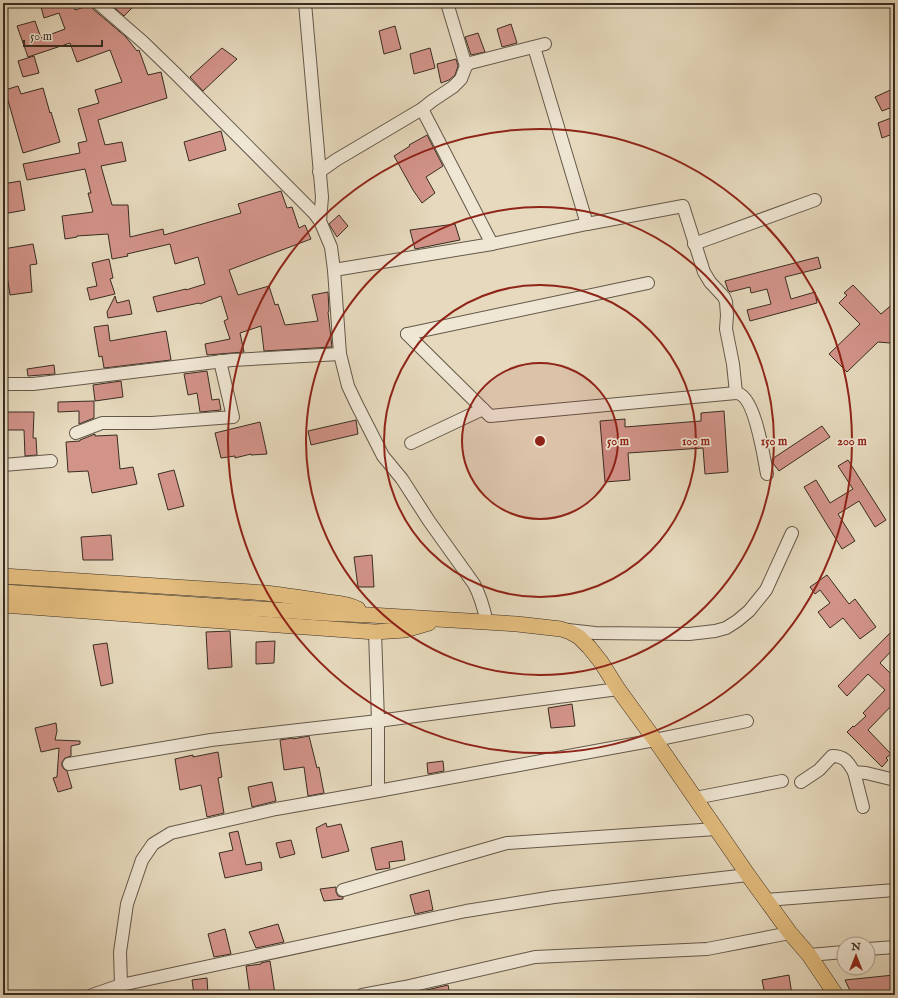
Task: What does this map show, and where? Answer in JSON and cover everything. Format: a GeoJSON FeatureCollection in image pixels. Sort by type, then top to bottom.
{"type":"FeatureCollection","features":[{"type":"Feature","properties":{"kind":"main road"},"geometry":{"type":"LineString","coordinates":[[3,576],[266,593],[338,603],[355,607],[370,615]]}},
{"type":"Feature","properties":{"kind":"main road"},"geometry":{"type":"LineString","coordinates":[[3,592],[517,624],[561,629],[570,632],[579,637],[601,662],[618,689],[748,875],[790,933],[809,955],[836,995]]}},
{"type":"Feature","properties":{"kind":"main road"},"geometry":{"type":"LineString","coordinates":[[3,605],[375,632],[405,630],[441,620]]}},
{"type":"Feature","properties":{"kind":"street"},"geometry":{"type":"LineString","coordinates":[[98,3],[178,75],[314,213],[320,221],[331,247],[340,354],[348,386],[383,456],[402,479],[429,521],[480,594],[487,623]]}},
{"type":"Feature","properties":{"kind":"street"},"geometry":{"type":"LineString","coordinates":[[304,3],[322,197],[320,221]]}},
{"type":"Feature","properties":{"kind":"street"},"geometry":{"type":"LineString","coordinates":[[447,3],[466,66]]}},
{"type":"Feature","properties":{"kind":"street"},"geometry":{"type":"LineString","coordinates":[[319,172],[336,160],[422,109],[453,87],[461,79],[466,66],[470,63],[540,46],[586,224]]}},
{"type":"Feature","properties":{"kind":"street"},"geometry":{"type":"LineString","coordinates":[[422,109],[492,244]]}},
{"type":"Feature","properties":{"kind":"street"},"geometry":{"type":"LineString","coordinates":[[694,244],[815,200]]}},
{"type":"Feature","properties":{"kind":"street"},"geometry":{"type":"LineString","coordinates":[[334,270],[492,244],[586,224],[683,206],[704,272],[710,282],[724,297],[726,302],[726,328],[733,364],[736,393]]}},
{"type":"Feature","properties":{"kind":"street"},"geometry":{"type":"LineString","coordinates":[[648,283],[407,334],[490,416],[739,393],[747,400],[752,413],[761,442],[767,474]]}},
{"type":"Feature","properties":{"kind":"street"},"geometry":{"type":"LineString","coordinates":[[3,384],[33,384],[220,361],[340,354]]}},
{"type":"Feature","properties":{"kind":"street"},"geometry":{"type":"LineString","coordinates":[[76,433],[102,423],[152,423],[233,417],[220,361]]}},
{"type":"Feature","properties":{"kind":"street"},"geometry":{"type":"LineString","coordinates":[[411,443],[483,409]]}},
{"type":"Feature","properties":{"kind":"street"},"geometry":{"type":"LineString","coordinates":[[3,465],[51,461]]}},
{"type":"Feature","properties":{"kind":"street"},"geometry":{"type":"LineString","coordinates":[[561,629],[595,633],[689,634],[715,631],[726,628],[749,611],[766,590],[792,533]]}},
{"type":"Feature","properties":{"kind":"street"},"geometry":{"type":"LineString","coordinates":[[375,632],[378,721],[378,792]]}},
{"type":"Feature","properties":{"kind":"street"},"geometry":{"type":"LineString","coordinates":[[69,764],[212,740],[378,721],[618,689]]}},
{"type":"Feature","properties":{"kind":"street"},"geometry":{"type":"LineString","coordinates":[[121,985],[120,952],[127,904],[142,860],[153,844],[171,833],[276,809],[378,792],[655,740],[747,721]]}},
{"type":"Feature","properties":{"kind":"street"},"geometry":{"type":"LineString","coordinates":[[801,782],[819,770],[832,756],[842,758],[848,762],[854,772],[863,807]]}},
{"type":"Feature","properties":{"kind":"street"},"geometry":{"type":"LineString","coordinates":[[854,772],[866,773],[895,780]]}},
{"type":"Feature","properties":{"kind":"street"},"geometry":{"type":"LineString","coordinates":[[695,798],[782,781]]}},
{"type":"Feature","properties":{"kind":"street"},"geometry":{"type":"LineString","coordinates":[[343,890],[507,843],[716,829]]}},
{"type":"Feature","properties":{"kind":"street"},"geometry":{"type":"LineString","coordinates":[[92,995],[121,985],[466,911],[554,897],[748,875]]}},
{"type":"Feature","properties":{"kind":"street"},"geometry":{"type":"LineString","coordinates":[[766,900],[895,890]]}},
{"type":"Feature","properties":{"kind":"street"},"geometry":{"type":"LineString","coordinates":[[362,995],[405,987],[535,957],[708,949],[790,933]]}},
{"type":"Feature","properties":{"kind":"street"},"geometry":{"type":"LineString","coordinates":[[876,948],[895,947]]}},
{"type":"Feature","properties":{"kind":"street"},"geometry":{"type":"LineString","coordinates":[[809,955],[836,953]]}},
{"type":"Feature","properties":{"kind":"building"},"geometry":{"type":"Polygon","coordinates":[[[40,3],[73,3],[75,10],[91,5],[93,9],[126,37],[137,51],[139,50],[148,75],[161,72],[167,98],[98,120],[105,145],[122,142],[126,161],[101,166],[112,205],[128,205],[130,237],[163,229],[164,235],[241,213],[238,204],[281,191],[287,208],[292,207],[299,228],[305,225],[311,239],[229,270],[238,295],[269,286],[275,305],[278,304],[285,325],[318,321],[312,295],[328,292],[328,312],[332,347],[264,351],[261,326],[240,333],[244,352],[207,355],[205,344],[230,339],[224,321],[228,319],[221,296],[200,304],[157,312],[153,297],[186,290],[205,284],[198,257],[175,264],[170,244],[112,259],[108,234],[77,236],[65,239],[62,216],[93,212],[88,193],[91,193],[85,169],[27,180],[23,164],[80,153],[78,143],[87,141],[78,109],[99,103],[95,90],[122,82],[110,50],[77,62],[70,43],[28,57],[17,26],[35,21],[41,38],[65,29],[59,13],[44,18],[40,3]]]}},
{"type":"Feature","properties":{"kind":"building"},"geometry":{"type":"Polygon","coordinates":[[[109,3],[137,3],[124,16],[109,3]]]}},
{"type":"Feature","properties":{"kind":"building"},"geometry":{"type":"Polygon","coordinates":[[[511,24],[517,43],[502,47],[497,29],[511,24]]]}},
{"type":"Feature","properties":{"kind":"building"},"geometry":{"type":"Polygon","coordinates":[[[395,26],[401,49],[384,54],[379,31],[395,26]]]}},
{"type":"Feature","properties":{"kind":"building"},"geometry":{"type":"Polygon","coordinates":[[[478,33],[485,52],[471,55],[465,37],[478,33]]]}},
{"type":"Feature","properties":{"kind":"building"},"geometry":{"type":"Polygon","coordinates":[[[222,48],[237,59],[203,91],[190,77],[222,48]]]}},
{"type":"Feature","properties":{"kind":"building"},"geometry":{"type":"Polygon","coordinates":[[[430,48],[435,68],[414,74],[410,54],[430,48]]]}},
{"type":"Feature","properties":{"kind":"building"},"geometry":{"type":"Polygon","coordinates":[[[34,56],[39,73],[23,77],[18,61],[34,56]]]}},
{"type":"Feature","properties":{"kind":"building"},"geometry":{"type":"Polygon","coordinates":[[[456,59],[458,66],[455,75],[449,80],[441,83],[437,64],[456,59]]]}},
{"type":"Feature","properties":{"kind":"building"},"geometry":{"type":"Polygon","coordinates":[[[18,86],[21,94],[43,88],[60,142],[23,153],[5,90],[18,86]]]}},
{"type":"Feature","properties":{"kind":"building"},"geometry":{"type":"Polygon","coordinates":[[[895,88],[895,106],[882,111],[875,97],[895,88]]]}},
{"type":"Feature","properties":{"kind":"building"},"geometry":{"type":"Polygon","coordinates":[[[891,118],[895,126],[895,133],[882,138],[878,123],[891,118]]]}},
{"type":"Feature","properties":{"kind":"building"},"geometry":{"type":"Polygon","coordinates":[[[221,131],[226,150],[189,161],[184,142],[221,131]]]}},
{"type":"Feature","properties":{"kind":"building"},"geometry":{"type":"Polygon","coordinates":[[[427,135],[443,166],[426,177],[435,193],[422,203],[394,156],[410,146],[409,145],[427,135]]]}},
{"type":"Feature","properties":{"kind":"building"},"geometry":{"type":"Polygon","coordinates":[[[20,181],[25,210],[3,214],[3,184],[20,181]]]}},
{"type":"Feature","properties":{"kind":"building"},"geometry":{"type":"Polygon","coordinates":[[[339,215],[348,226],[337,237],[329,224],[339,215]]]}},
{"type":"Feature","properties":{"kind":"building"},"geometry":{"type":"Polygon","coordinates":[[[455,224],[460,240],[415,249],[410,230],[455,224]]]}},
{"type":"Feature","properties":{"kind":"building"},"geometry":{"type":"Polygon","coordinates":[[[33,244],[37,264],[30,265],[32,292],[10,295],[6,269],[3,270],[3,249],[33,244]]]}},
{"type":"Feature","properties":{"kind":"building"},"geometry":{"type":"Polygon","coordinates":[[[818,257],[821,268],[785,277],[791,299],[815,292],[817,303],[750,321],[747,310],[771,304],[767,289],[751,293],[750,287],[730,292],[725,281],[818,257]]]}},
{"type":"Feature","properties":{"kind":"building"},"geometry":{"type":"Polygon","coordinates":[[[109,259],[113,278],[110,279],[115,294],[90,300],[87,288],[97,286],[92,263],[109,259]]]}},
{"type":"Feature","properties":{"kind":"building"},"geometry":{"type":"Polygon","coordinates":[[[853,285],[881,314],[895,302],[895,338],[890,343],[878,342],[847,372],[829,354],[860,324],[839,303],[847,295],[844,293],[853,285]]]}},
{"type":"Feature","properties":{"kind":"building"},"geometry":{"type":"Polygon","coordinates":[[[115,296],[117,303],[129,300],[132,314],[108,318],[107,312],[115,296]]]}},
{"type":"Feature","properties":{"kind":"building"},"geometry":{"type":"Polygon","coordinates":[[[108,325],[110,341],[166,331],[171,360],[104,368],[102,356],[99,357],[94,327],[108,325]]]}},
{"type":"Feature","properties":{"kind":"building"},"geometry":{"type":"Polygon","coordinates":[[[54,365],[55,374],[28,376],[27,369],[54,365]]]}},
{"type":"Feature","properties":{"kind":"building"},"geometry":{"type":"Polygon","coordinates":[[[207,371],[212,400],[219,399],[221,410],[200,412],[197,393],[188,395],[184,374],[207,371]]]}},
{"type":"Feature","properties":{"kind":"building"},"geometry":{"type":"Polygon","coordinates":[[[121,381],[123,397],[95,401],[93,385],[121,381]]]}},
{"type":"Feature","properties":{"kind":"building"},"geometry":{"type":"Polygon","coordinates":[[[94,401],[94,418],[79,424],[79,411],[58,412],[58,402],[94,401]]]}},
{"type":"Feature","properties":{"kind":"building"},"geometry":{"type":"Polygon","coordinates":[[[724,411],[728,472],[705,474],[703,448],[628,453],[630,480],[605,482],[600,421],[625,419],[625,427],[701,421],[701,413],[724,411]]]}},
{"type":"Feature","properties":{"kind":"building"},"geometry":{"type":"Polygon","coordinates":[[[3,412],[34,412],[33,438],[36,438],[37,455],[25,456],[24,430],[3,430],[3,412]]]}},
{"type":"Feature","properties":{"kind":"building"},"geometry":{"type":"Polygon","coordinates":[[[356,420],[358,434],[311,445],[308,431],[356,420]]]}},
{"type":"Feature","properties":{"kind":"building"},"geometry":{"type":"Polygon","coordinates":[[[260,422],[267,454],[251,454],[235,458],[235,456],[221,458],[215,433],[260,422]]]}},
{"type":"Feature","properties":{"kind":"building"},"geometry":{"type":"Polygon","coordinates":[[[822,426],[830,437],[779,471],[772,462],[772,459],[822,426]]]}},
{"type":"Feature","properties":{"kind":"building"},"geometry":{"type":"Polygon","coordinates":[[[95,434],[95,436],[117,435],[120,469],[133,467],[137,484],[92,493],[88,471],[68,472],[66,442],[80,441],[95,434]]]}},
{"type":"Feature","properties":{"kind":"building"},"geometry":{"type":"Polygon","coordinates":[[[848,460],[886,520],[875,527],[859,501],[838,514],[855,541],[842,549],[804,487],[816,480],[830,503],[853,489],[838,466],[848,460]]]}},
{"type":"Feature","properties":{"kind":"building"},"geometry":{"type":"Polygon","coordinates":[[[174,470],[184,506],[168,510],[158,474],[174,470]]]}},
{"type":"Feature","properties":{"kind":"building"},"geometry":{"type":"Polygon","coordinates":[[[111,535],[113,560],[83,560],[81,537],[111,535]]]}},
{"type":"Feature","properties":{"kind":"building"},"geometry":{"type":"Polygon","coordinates":[[[372,555],[374,587],[358,587],[354,557],[372,555]]]}},
{"type":"Feature","properties":{"kind":"building"},"geometry":{"type":"Polygon","coordinates":[[[827,575],[849,604],[855,599],[876,627],[860,639],[843,618],[830,628],[818,612],[830,603],[820,590],[815,594],[810,587],[827,575]]]}},
{"type":"Feature","properties":{"kind":"building"},"geometry":{"type":"Polygon","coordinates":[[[230,631],[232,667],[208,669],[206,632],[230,631]]]}},
{"type":"Feature","properties":{"kind":"building"},"geometry":{"type":"Polygon","coordinates":[[[890,633],[895,637],[895,647],[880,663],[895,678],[895,702],[868,730],[891,754],[886,758],[888,760],[882,767],[847,732],[866,716],[863,713],[885,690],[868,674],[847,696],[838,686],[890,633]]]}},
{"type":"Feature","properties":{"kind":"building"},"geometry":{"type":"Polygon","coordinates":[[[275,641],[274,663],[256,664],[256,642],[275,641]]]}},
{"type":"Feature","properties":{"kind":"building"},"geometry":{"type":"Polygon","coordinates":[[[107,643],[113,683],[101,686],[93,645],[107,643]]]}},
{"type":"Feature","properties":{"kind":"building"},"geometry":{"type":"Polygon","coordinates":[[[572,704],[575,726],[551,728],[548,708],[572,704]]]}},
{"type":"Feature","properties":{"kind":"building"},"geometry":{"type":"Polygon","coordinates":[[[56,723],[57,731],[55,740],[80,741],[80,744],[71,746],[71,756],[65,758],[62,762],[62,766],[67,771],[72,788],[58,792],[53,778],[57,777],[59,748],[41,752],[35,728],[56,723]]]}},
{"type":"Feature","properties":{"kind":"building"},"geometry":{"type":"Polygon","coordinates":[[[309,736],[317,768],[319,767],[324,793],[308,796],[304,767],[284,770],[280,740],[309,736]]]}},
{"type":"Feature","properties":{"kind":"building"},"geometry":{"type":"Polygon","coordinates":[[[218,752],[222,777],[218,778],[224,813],[207,817],[201,785],[180,790],[175,759],[218,752]]]}},
{"type":"Feature","properties":{"kind":"building"},"geometry":{"type":"Polygon","coordinates":[[[443,761],[444,771],[428,774],[427,763],[443,761]]]}},
{"type":"Feature","properties":{"kind":"building"},"geometry":{"type":"Polygon","coordinates":[[[272,782],[276,801],[252,807],[248,787],[272,782]]]}},
{"type":"Feature","properties":{"kind":"building"},"geometry":{"type":"Polygon","coordinates":[[[326,823],[327,827],[341,824],[349,851],[322,858],[316,828],[326,823]]]}},
{"type":"Feature","properties":{"kind":"building"},"geometry":{"type":"Polygon","coordinates":[[[238,831],[246,865],[261,862],[262,870],[225,878],[219,853],[233,850],[229,833],[238,831]]]}},
{"type":"Feature","properties":{"kind":"building"},"geometry":{"type":"Polygon","coordinates":[[[291,840],[295,854],[280,858],[276,843],[291,840]]]}},
{"type":"Feature","properties":{"kind":"building"},"geometry":{"type":"Polygon","coordinates":[[[402,841],[405,860],[389,862],[390,868],[376,870],[371,848],[402,841]]]}},
{"type":"Feature","properties":{"kind":"building"},"geometry":{"type":"Polygon","coordinates":[[[336,887],[338,896],[343,897],[343,899],[324,901],[320,889],[336,887]]]}},
{"type":"Feature","properties":{"kind":"building"},"geometry":{"type":"Polygon","coordinates":[[[429,890],[433,910],[415,914],[410,895],[429,890]]]}},
{"type":"Feature","properties":{"kind":"building"},"geometry":{"type":"Polygon","coordinates":[[[278,924],[284,942],[256,948],[249,932],[278,924]]]}},
{"type":"Feature","properties":{"kind":"building"},"geometry":{"type":"Polygon","coordinates":[[[225,929],[231,954],[214,957],[208,934],[225,929]]]}},
{"type":"Feature","properties":{"kind":"building"},"geometry":{"type":"Polygon","coordinates":[[[270,961],[275,994],[250,995],[246,966],[270,961]]]}},
{"type":"Feature","properties":{"kind":"building"},"geometry":{"type":"Polygon","coordinates":[[[789,975],[792,995],[765,995],[762,980],[789,975]]]}},
{"type":"Feature","properties":{"kind":"building"},"geometry":{"type":"Polygon","coordinates":[[[894,975],[895,995],[852,995],[845,980],[894,975]]]}},
{"type":"Feature","properties":{"kind":"building"},"geometry":{"type":"Polygon","coordinates":[[[207,978],[208,995],[194,995],[192,980],[207,978]]]}},
{"type":"Feature","properties":{"kind":"building"},"geometry":{"type":"Polygon","coordinates":[[[448,985],[450,995],[414,995],[414,993],[448,985]]]}}]}
